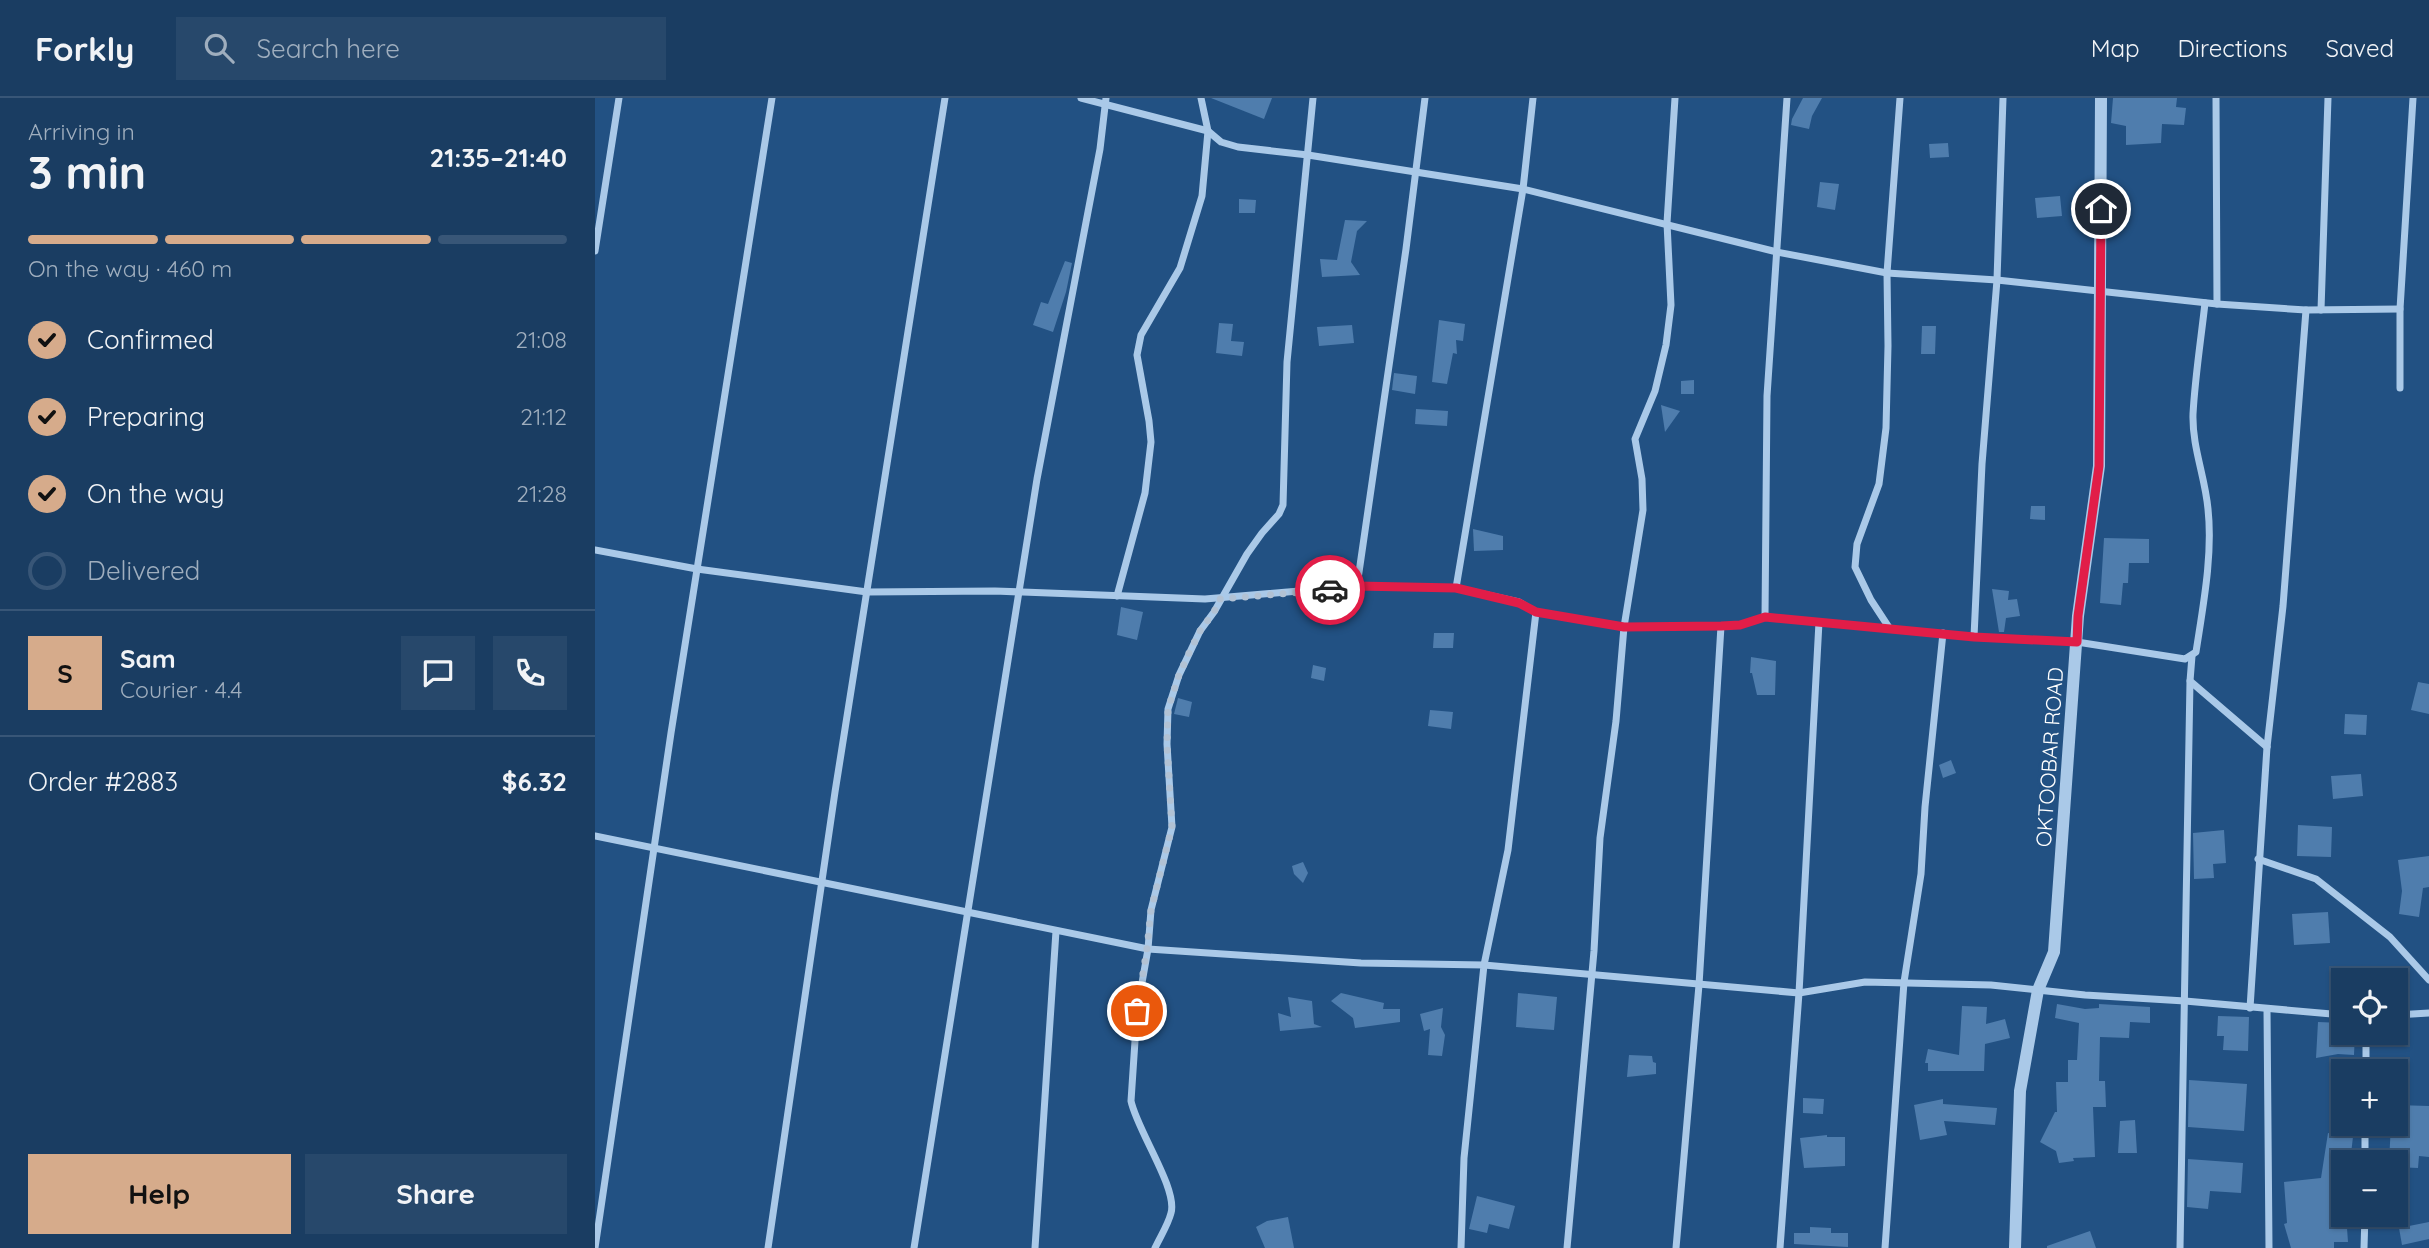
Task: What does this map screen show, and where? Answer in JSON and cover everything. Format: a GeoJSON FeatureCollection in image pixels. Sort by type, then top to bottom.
{"type":"FeatureCollection","features":[{"type":"Feature","properties":{"kind":"street"},"geometry":{"type":"LineString","coordinates":[[595,251],[619,98]]}},
{"type":"Feature","properties":{"kind":"street"},"geometry":{"type":"LineString","coordinates":[[595,1248],[654,848],[772,98]]}},
{"type":"Feature","properties":{"kind":"street"},"geometry":{"type":"LineString","coordinates":[[768,1248],[821,883],[945,98]]}},
{"type":"Feature","properties":{"kind":"street"},"geometry":{"type":"LineString","coordinates":[[1081,98],[1106,101],[1208,131],[1221,142],[1238,147],[1308,155],[1523,189],[1777,252],[1887,273],[1997,280],[2217,304],[2306,310],[2400,309]]}},
{"type":"Feature","properties":{"kind":"street"},"geometry":{"type":"LineString","coordinates":[[1117,596],[1145,493],[1151,442],[1137,355],[1141,335],[1181,268],[1202,196],[1208,131],[1202,98]]}},
{"type":"Feature","properties":{"kind":"street"},"geometry":{"type":"LineString","coordinates":[[1154,1248],[1171,1212],[1172,1201],[1134,1115],[1131,1101],[1137,1011],[1151,910],[1172,827],[1167,744],[1168,709],[1179,675],[1200,631],[1247,554],[1279,514],[1283,505],[1287,362],[1313,98]]}},
{"type":"Feature","properties":{"kind":"street"},"geometry":{"type":"LineString","coordinates":[[1357,586],[1425,98]]}},
{"type":"Feature","properties":{"kind":"street"},"geometry":{"type":"LineString","coordinates":[[1456,588],[1523,189],[1533,98]]}},
{"type":"Feature","properties":{"kind":"street"},"geometry":{"type":"LineString","coordinates":[[1567,1248],[1594,951],[1600,838],[1616,721],[1624,627],[1643,510],[1642,479],[1635,439],[1655,391],[1666,345],[1671,305],[1667,223],[1675,98]]}},
{"type":"Feature","properties":{"kind":"street"},"geometry":{"type":"LineString","coordinates":[[1765,617],[1767,396],[1787,98]]}},
{"type":"Feature","properties":{"kind":"street"},"geometry":{"type":"LineString","coordinates":[[1890,629],[1871,600],[1855,567],[1857,544],[1879,485],[1886,428],[1887,273],[1900,98]]}},
{"type":"Feature","properties":{"kind":"street"},"geometry":{"type":"LineString","coordinates":[[1974,637],[1982,464],[1997,280],[2003,98]]}},
{"type":"Feature","properties":{"kind":"street","name":"OKTOOBAR ROAD"},"geometry":{"type":"LineString","coordinates":[[2015,1248],[2021,1091],[2038,990],[2054,951],[2078,616],[2099,466],[2101,98]]}},
{"type":"Feature","properties":{"kind":"street"},"geometry":{"type":"LineString","coordinates":[[2216,98],[2217,304]]}},
{"type":"Feature","properties":{"kind":"street"},"geometry":{"type":"LineString","coordinates":[[2321,310],[2328,98]]}},
{"type":"Feature","properties":{"kind":"street"},"geometry":{"type":"LineString","coordinates":[[2400,388],[2400,309],[2413,98]]}},
{"type":"Feature","properties":{"kind":"street"},"geometry":{"type":"LineString","coordinates":[[914,1248],[1037,479],[1100,149],[1106,101]]}},
{"type":"Feature","properties":{"kind":"street"},"geometry":{"type":"LineString","coordinates":[[595,550],[697,569],[867,592],[1019,592],[1220,599],[1357,586],[1456,588],[1519,603],[1536,612],[1624,627],[1740,625],[1765,617],[1974,637],[2077,642],[2185,659],[2196,652],[2209,532],[2204,481],[2195,449],[2193,414],[2205,303]]}},
{"type":"Feature","properties":{"kind":"street"},"geometry":{"type":"LineString","coordinates":[[2250,1008],[2258,859],[2283,606],[2306,310]]}},
{"type":"Feature","properties":{"kind":"street"},"geometry":{"type":"LineString","coordinates":[[1461,1248],[1464,1158],[1484,965],[1508,850],[1536,612]]}},
{"type":"Feature","properties":{"kind":"street"},"geometry":{"type":"LineString","coordinates":[[1780,1248],[1799,993],[1819,622]]}},
{"type":"Feature","properties":{"kind":"street"},"geometry":{"type":"LineString","coordinates":[[1676,1248],[1699,985],[1721,626]]}},
{"type":"Feature","properties":{"kind":"street"},"geometry":{"type":"LineString","coordinates":[[1885,1248],[1904,982],[1921,874],[1925,807],[1943,633]]}},
{"type":"Feature","properties":{"kind":"street"},"geometry":{"type":"LineString","coordinates":[[2179,1248],[2192,656]]}},
{"type":"Feature","properties":{"kind":"street"},"geometry":{"type":"LineString","coordinates":[[2190,681],[2267,747]]}},
{"type":"Feature","properties":{"kind":"street"},"geometry":{"type":"LineString","coordinates":[[595,836],[1147,948],[1361,963],[1484,965],[1799,993],[1865,982],[1991,985],[2331,1014]]}},
{"type":"Feature","properties":{"kind":"street"},"geometry":{"type":"LineString","coordinates":[[2258,859],[2316,879],[2390,937],[2429,980]]}},
{"type":"Feature","properties":{"kind":"street"},"geometry":{"type":"LineString","coordinates":[[1035,1248],[1056,931]]}},
{"type":"Feature","properties":{"kind":"street"},"geometry":{"type":"LineString","coordinates":[[2267,1009],[2269,1248]]}},
{"type":"Feature","properties":{"kind":"street"},"geometry":{"type":"LineString","coordinates":[[2408,1014],[2429,1013]]}},
{"type":"Feature","properties":{"kind":"street"},"geometry":{"type":"LineString","coordinates":[[2364,1248],[2365,1227]]}},
{"type":"Feature","properties":{"kind":"building"},"geometry":{"type":"Polygon","coordinates":[[[1211,98],[1272,98],[1264,119],[1211,98]]]}},
{"type":"Feature","properties":{"kind":"building"},"geometry":{"type":"Polygon","coordinates":[[[1803,98],[1822,98],[1812,116],[1809,129],[1791,125],[1803,98]]]}},
{"type":"Feature","properties":{"kind":"building"},"geometry":{"type":"Polygon","coordinates":[[[2113,98],[2177,98],[2176,107],[2186,108],[2184,125],[2162,124],[2161,143],[2126,145],[2126,126],[2111,123],[2113,98]]]}},
{"type":"Feature","properties":{"kind":"building"},"geometry":{"type":"Polygon","coordinates":[[[1948,143],[1949,157],[1930,158],[1929,144],[1948,143]]]}},
{"type":"Feature","properties":{"kind":"building"},"geometry":{"type":"Polygon","coordinates":[[[1820,182],[1839,184],[1835,210],[1817,207],[1820,182]]]}},
{"type":"Feature","properties":{"kind":"building"},"geometry":{"type":"Polygon","coordinates":[[[2060,196],[2062,216],[2037,218],[2035,198],[2060,196]]]}},
{"type":"Feature","properties":{"kind":"building"},"geometry":{"type":"Polygon","coordinates":[[[1239,199],[1256,200],[1255,213],[1239,213],[1239,199]]]}},
{"type":"Feature","properties":{"kind":"building"},"geometry":{"type":"Polygon","coordinates":[[[1345,220],[1367,221],[1357,231],[1351,262],[1360,275],[1322,277],[1320,259],[1337,260],[1345,220]]]}},
{"type":"Feature","properties":{"kind":"building"},"geometry":{"type":"Polygon","coordinates":[[[1065,261],[1072,263],[1053,332],[1033,325],[1041,302],[1048,304],[1065,261]]]}},
{"type":"Feature","properties":{"kind":"building"},"geometry":{"type":"Polygon","coordinates":[[[1439,320],[1465,324],[1463,341],[1456,340],[1457,354],[1453,353],[1447,384],[1432,382],[1439,320]]]}},
{"type":"Feature","properties":{"kind":"building"},"geometry":{"type":"Polygon","coordinates":[[[1219,323],[1233,324],[1231,341],[1244,342],[1242,356],[1216,353],[1219,323]]]}},
{"type":"Feature","properties":{"kind":"building"},"geometry":{"type":"Polygon","coordinates":[[[1352,325],[1354,343],[1319,346],[1317,327],[1352,325]]]}},
{"type":"Feature","properties":{"kind":"building"},"geometry":{"type":"Polygon","coordinates":[[[1922,326],[1936,326],[1935,354],[1921,354],[1922,326]]]}},
{"type":"Feature","properties":{"kind":"building"},"geometry":{"type":"Polygon","coordinates":[[[1394,373],[1417,376],[1415,394],[1392,390],[1394,373]]]}},
{"type":"Feature","properties":{"kind":"building"},"geometry":{"type":"Polygon","coordinates":[[[1694,380],[1694,394],[1681,394],[1681,381],[1694,380]]]}},
{"type":"Feature","properties":{"kind":"building"},"geometry":{"type":"Polygon","coordinates":[[[1661,405],[1680,411],[1665,432],[1661,405]]]}},
{"type":"Feature","properties":{"kind":"building"},"geometry":{"type":"Polygon","coordinates":[[[1416,409],[1448,411],[1447,426],[1415,424],[1416,409]]]}},
{"type":"Feature","properties":{"kind":"building"},"geometry":{"type":"Polygon","coordinates":[[[2031,506],[2045,506],[2045,520],[2030,519],[2031,506]]]}},
{"type":"Feature","properties":{"kind":"building"},"geometry":{"type":"Polygon","coordinates":[[[1473,529],[1503,536],[1503,550],[1474,551],[1473,529]]]}},
{"type":"Feature","properties":{"kind":"building"},"geometry":{"type":"Polygon","coordinates":[[[2104,538],[2149,539],[2149,563],[2129,563],[2128,583],[2123,583],[2121,605],[2100,603],[2104,538]]]}},
{"type":"Feature","properties":{"kind":"building"},"geometry":{"type":"Polygon","coordinates":[[[1992,589],[2009,591],[2008,600],[2017,599],[2020,616],[2006,618],[2004,632],[1999,632],[1992,589]]]}},
{"type":"Feature","properties":{"kind":"building"},"geometry":{"type":"Polygon","coordinates":[[[1121,607],[1143,612],[1137,640],[1117,635],[1121,607]]]}},
{"type":"Feature","properties":{"kind":"building"},"geometry":{"type":"Polygon","coordinates":[[[1434,633],[1454,633],[1453,648],[1433,648],[1434,633]]]}},
{"type":"Feature","properties":{"kind":"building"},"geometry":{"type":"Polygon","coordinates":[[[1751,657],[1776,661],[1775,695],[1757,695],[1750,673],[1751,657]]]}},
{"type":"Feature","properties":{"kind":"building"},"geometry":{"type":"Polygon","coordinates":[[[1313,665],[1326,668],[1324,681],[1311,678],[1313,665]]]}},
{"type":"Feature","properties":{"kind":"building"},"geometry":{"type":"Polygon","coordinates":[[[2418,682],[2429,684],[2429,714],[2411,710],[2418,682]]]}},
{"type":"Feature","properties":{"kind":"building"},"geometry":{"type":"Polygon","coordinates":[[[1178,698],[1192,702],[1189,717],[1174,714],[1178,698]]]}},
{"type":"Feature","properties":{"kind":"building"},"geometry":{"type":"Polygon","coordinates":[[[1430,710],[1453,712],[1451,729],[1428,726],[1430,710]]]}},
{"type":"Feature","properties":{"kind":"building"},"geometry":{"type":"Polygon","coordinates":[[[2345,714],[2367,715],[2366,735],[2344,734],[2345,714]]]}},
{"type":"Feature","properties":{"kind":"building"},"geometry":{"type":"Polygon","coordinates":[[[1951,760],[1956,773],[1943,778],[1939,765],[1951,760]]]}},
{"type":"Feature","properties":{"kind":"building"},"geometry":{"type":"Polygon","coordinates":[[[2361,774],[2363,796],[2333,799],[2331,776],[2361,774]]]}},
{"type":"Feature","properties":{"kind":"building"},"geometry":{"type":"Polygon","coordinates":[[[2298,825],[2332,827],[2331,857],[2297,856],[2298,825]]]}},
{"type":"Feature","properties":{"kind":"building"},"geometry":{"type":"Polygon","coordinates":[[[2224,830],[2226,863],[2213,864],[2214,878],[2194,879],[2193,833],[2224,830]]]}},
{"type":"Feature","properties":{"kind":"building"},"geometry":{"type":"Polygon","coordinates":[[[2429,856],[2429,887],[2423,888],[2419,917],[2399,914],[2402,891],[2398,860],[2429,856]]]}},
{"type":"Feature","properties":{"kind":"building"},"geometry":{"type":"Polygon","coordinates":[[[1303,862],[1308,873],[1303,883],[1294,874],[1292,866],[1303,862]]]}},
{"type":"Feature","properties":{"kind":"building"},"geometry":{"type":"Polygon","coordinates":[[[2328,912],[2330,943],[2294,945],[2292,914],[2328,912]]]}},
{"type":"Feature","properties":{"kind":"building"},"geometry":{"type":"Polygon","coordinates":[[[1341,993],[1384,1003],[1383,1009],[1400,1009],[1400,1022],[1355,1028],[1353,1018],[1331,1001],[1341,993]]]}},
{"type":"Feature","properties":{"kind":"building"},"geometry":{"type":"Polygon","coordinates":[[[1518,993],[1557,997],[1554,1030],[1516,1027],[1518,993]]]}},
{"type":"Feature","properties":{"kind":"building"},"geometry":{"type":"Polygon","coordinates":[[[1288,997],[1312,1001],[1314,1024],[1322,1027],[1280,1031],[1278,1013],[1291,1017],[1288,997]]]}},
{"type":"Feature","properties":{"kind":"building"},"geometry":{"type":"Polygon","coordinates":[[[2057,1004],[2085,1009],[2099,1008],[2099,1004],[2150,1007],[2150,1023],[2130,1022],[2129,1038],[2100,1037],[2099,1081],[2105,1081],[2106,1107],[2093,1107],[2095,1157],[2073,1158],[2074,1161],[2059,1163],[2056,1151],[2040,1142],[2057,1112],[2056,1082],[2068,1082],[2068,1060],[2077,1060],[2079,1023],[2055,1018],[2057,1004]]]}},
{"type":"Feature","properties":{"kind":"building"},"geometry":{"type":"Polygon","coordinates":[[[1962,1006],[1987,1007],[1986,1024],[2005,1019],[2010,1038],[1985,1044],[1984,1071],[1928,1071],[1928,1063],[1925,1063],[1928,1049],[1959,1055],[1962,1006]]]}},
{"type":"Feature","properties":{"kind":"building"},"geometry":{"type":"Polygon","coordinates":[[[1443,1008],[1441,1027],[1445,1035],[1442,1056],[1428,1055],[1430,1029],[1424,1031],[1420,1014],[1443,1008]]]}},
{"type":"Feature","properties":{"kind":"building"},"geometry":{"type":"Polygon","coordinates":[[[2218,1016],[2249,1017],[2248,1051],[2223,1050],[2224,1036],[2217,1036],[2218,1016]]]}},
{"type":"Feature","properties":{"kind":"building"},"geometry":{"type":"Polygon","coordinates":[[[2318,1022],[2331,1023],[2331,1045],[2354,1045],[2354,1055],[2338,1054],[2316,1058],[2318,1022]]]}},
{"type":"Feature","properties":{"kind":"building"},"geometry":{"type":"Polygon","coordinates":[[[1629,1055],[1652,1056],[1653,1062],[1656,1063],[1656,1074],[1627,1077],[1629,1055]]]}},
{"type":"Feature","properties":{"kind":"building"},"geometry":{"type":"Polygon","coordinates":[[[2189,1080],[2247,1084],[2244,1131],[2188,1127],[2189,1080]]]}},
{"type":"Feature","properties":{"kind":"building"},"geometry":{"type":"Polygon","coordinates":[[[1803,1098],[1824,1099],[1823,1114],[1803,1113],[1803,1098]]]}},
{"type":"Feature","properties":{"kind":"building"},"geometry":{"type":"Polygon","coordinates":[[[1943,1099],[1943,1104],[1997,1108],[1995,1125],[1944,1121],[1947,1135],[1920,1140],[1914,1105],[1943,1099]]]}},
{"type":"Feature","properties":{"kind":"building"},"geometry":{"type":"Polygon","coordinates":[[[2408,1105],[2429,1106],[2429,1157],[2419,1156],[2418,1168],[2408,1168],[2408,1150],[2390,1150],[2390,1136],[2408,1136],[2408,1105]]]}},
{"type":"Feature","properties":{"kind":"building"},"geometry":{"type":"Polygon","coordinates":[[[2135,1120],[2137,1153],[2118,1153],[2120,1121],[2135,1120]]]}},
{"type":"Feature","properties":{"kind":"building"},"geometry":{"type":"Polygon","coordinates":[[[2328,1133],[2331,1136],[2353,1137],[2351,1150],[2331,1150],[2331,1227],[2347,1227],[2348,1242],[2334,1242],[2334,1248],[2291,1248],[2284,1224],[2287,1223],[2284,1182],[2321,1178],[2328,1133]]]}},
{"type":"Feature","properties":{"kind":"building"},"geometry":{"type":"Polygon","coordinates":[[[1827,1135],[1845,1137],[1845,1166],[1804,1168],[1800,1138],[1827,1135]]]}},
{"type":"Feature","properties":{"kind":"building"},"geometry":{"type":"Polygon","coordinates":[[[2188,1159],[2243,1163],[2241,1193],[2210,1191],[2208,1209],[2187,1207],[2188,1159]]]}},
{"type":"Feature","properties":{"kind":"building"},"geometry":{"type":"Polygon","coordinates":[[[1477,1196],[1515,1206],[1509,1229],[1489,1224],[1487,1233],[1469,1229],[1477,1196]]]}},
{"type":"Feature","properties":{"kind":"building"},"geometry":{"type":"Polygon","coordinates":[[[1288,1217],[1294,1248],[1265,1248],[1256,1227],[1267,1221],[1288,1217]]]}},
{"type":"Feature","properties":{"kind":"building"},"geometry":{"type":"Polygon","coordinates":[[[2429,1222],[2429,1239],[2402,1245],[2399,1228],[2429,1222]]]}},
{"type":"Feature","properties":{"kind":"building"},"geometry":{"type":"Polygon","coordinates":[[[1810,1227],[1831,1228],[1831,1233],[1848,1233],[1848,1247],[1794,1244],[1794,1233],[1810,1233],[1810,1227]]]}},
{"type":"Feature","properties":{"kind":"building"},"geometry":{"type":"Polygon","coordinates":[[[2090,1231],[2096,1248],[2047,1248],[2047,1246],[2090,1231]]]}},
{"type":"Feature","properties":{"kind":"way so far"},"geometry":{"type":"LineString","coordinates":[[1137,1011],[1151,910],[1172,827],[1167,744],[1168,709],[1179,675],[1200,631],[1220,599],[1330,590]]}},
{"type":"Feature","properties":{"kind":"route"},"geometry":{"type":"LineString","coordinates":[[1330,590],[1357,586],[1456,588],[1519,603],[1536,612],[1624,627],[1740,625],[1765,617],[1974,637],[2077,642],[2078,616],[2099,466],[2101,209]]}}]}
